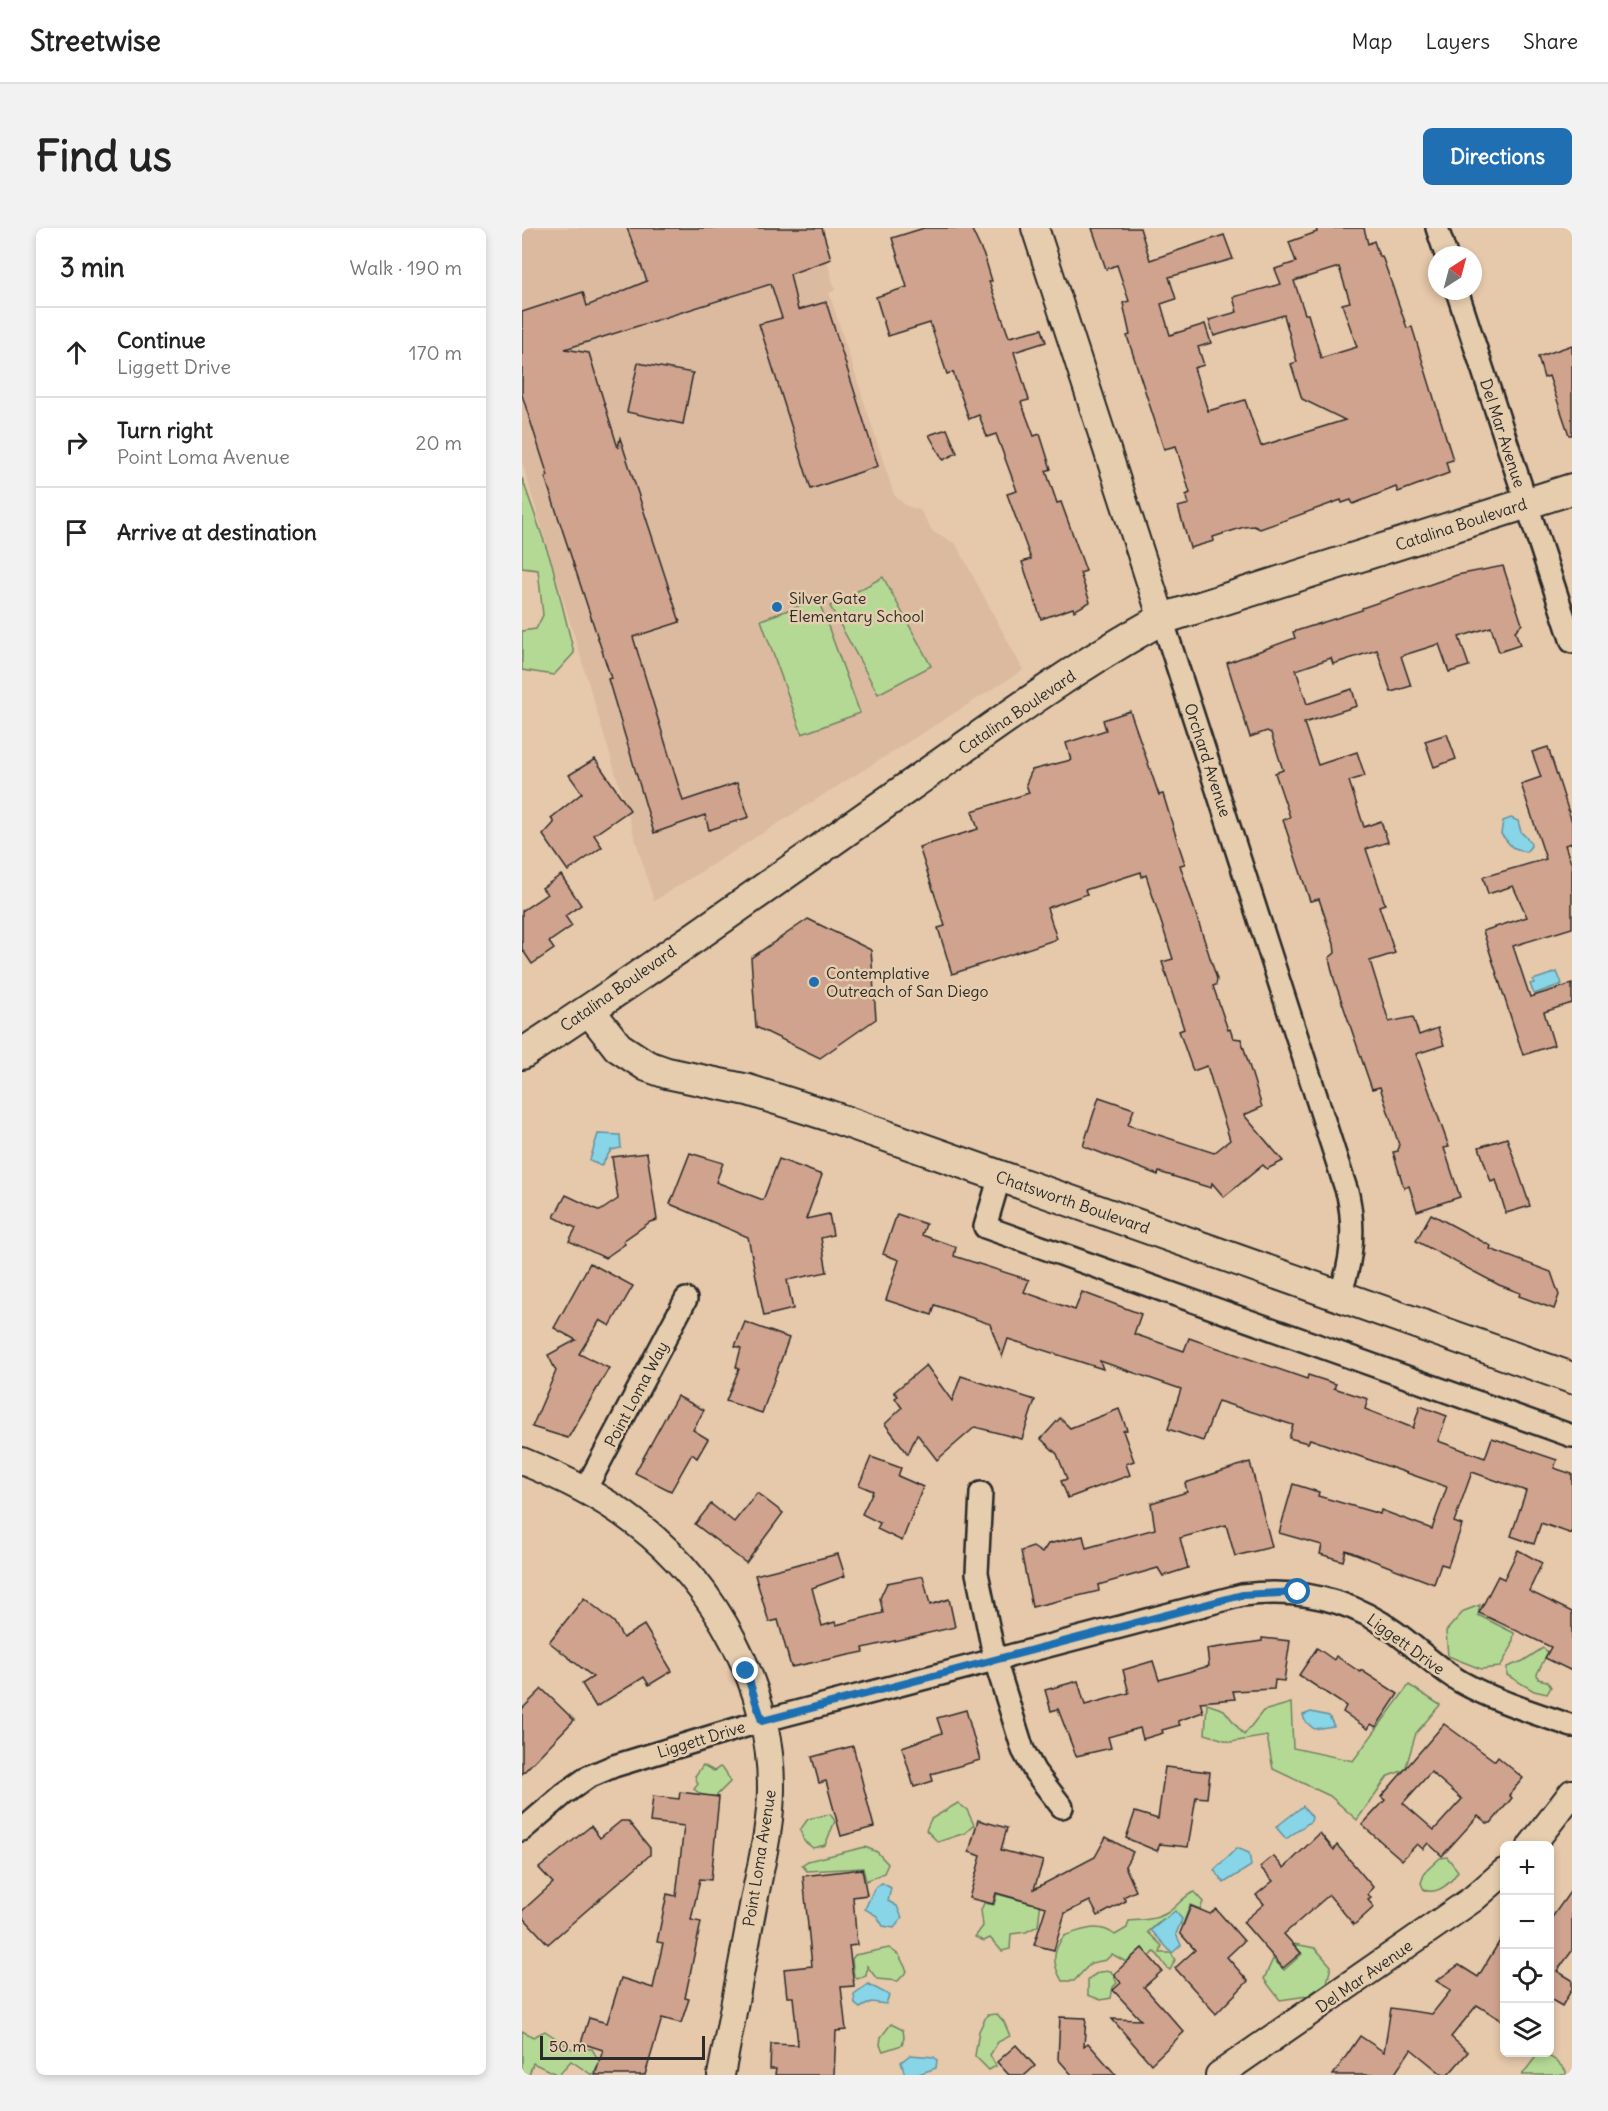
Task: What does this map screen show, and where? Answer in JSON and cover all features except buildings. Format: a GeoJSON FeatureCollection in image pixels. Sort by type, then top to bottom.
{"type":"FeatureCollection","features":[{"type":"Feature","properties":{"kind":"main road","name":"Catalina Boulevard"},"geometry":{"type":"LineString","coordinates":[[522,1054],[589,1010],[968,745],[1129,637],[1162,619],[1572,489]]}},
{"type":"Feature","properties":{"kind":"main road","name":"Chatsworth Boulevard"},"geometry":{"type":"LineString","coordinates":[[589,1010],[618,1047],[647,1066],[776,1098],[1572,1378]]}},
{"type":"Feature","properties":{"kind":"street","name":"Orchard Avenue"},"geometry":{"type":"LineString","coordinates":[[1035,228],[1348,1195],[1351,1220],[1350,1262],[1339,1296]]}},
{"type":"Feature","properties":{"kind":"street"},"geometry":{"type":"LineString","coordinates":[[1437,228],[1443,246]]}},
{"type":"Feature","properties":{"kind":"street","name":"Del Mar Avenue"},"geometry":{"type":"LineString","coordinates":[[1460,300],[1572,642]]}},
{"type":"Feature","properties":{"kind":"street"},"geometry":{"type":"LineString","coordinates":[[1000,1176],[985,1227],[1572,1436]]}},
{"type":"Feature","properties":{"kind":"street","name":"Point Loma Way"},"geometry":{"type":"LineString","coordinates":[[585,1490],[686,1299]]}},
{"type":"Feature","properties":{"kind":"street","name":"Point Loma Avenue"},"geometry":{"type":"LineString","coordinates":[[522,1461],[585,1490],[620,1511],[654,1538],[704,1594],[741,1658],[762,1721],[770,1776],[769,1814],[721,2075]]}},
{"type":"Feature","properties":{"kind":"street"},"geometry":{"type":"LineString","coordinates":[[981,1493],[977,1573],[995,1660],[1023,1750],[1035,1772],[1062,1807]]}},
{"type":"Feature","properties":{"kind":"street","name":"Liggett Drive"},"geometry":{"type":"LineString","coordinates":[[522,1830],[564,1794],[588,1778],[614,1766],[762,1721],[1242,1595],[1298,1592],[1332,1600],[1361,1611],[1392,1630],[1438,1666],[1469,1686],[1572,1726]]}},
{"type":"Feature","properties":{"kind":"street"},"geometry":{"type":"LineString","coordinates":[[1534,1841],[1572,1793]]}},
{"type":"Feature","properties":{"kind":"street","name":"Del Mar Avenue"},"geometry":{"type":"LineString","coordinates":[[1219,2075],[1473,1899],[1500,1875]]}},
{"type":"Feature","properties":{"kind":"shaded area","name":"Silver Gate Elementary School"},"geometry":{"type":"Polygon","coordinates":[[[522,228],[818,228],[835,290],[829,293],[894,495],[906,506],[920,510],[933,532],[956,544],[1023,670],[654,901],[522,462],[522,228]]]}},
{"type":"Feature","properties":{"kind":"green space"},"geometry":{"type":"Polygon","coordinates":[[[522,478],[552,564],[574,653],[554,675],[522,670],[522,631],[536,629],[543,615],[538,570],[522,568],[522,478]]]}},
{"type":"Feature","properties":{"kind":"green space"},"geometry":{"type":"Polygon","coordinates":[[[883,577],[931,666],[878,694],[830,606],[883,577]]]}},
{"type":"Feature","properties":{"kind":"green space"},"geometry":{"type":"Polygon","coordinates":[[[818,599],[860,713],[802,734],[761,620],[818,599]]]}},
{"type":"Feature","properties":{"kind":"green space"},"geometry":{"type":"Polygon","coordinates":[[[1480,1605],[1478,1615],[1514,1633],[1512,1646],[1500,1667],[1481,1669],[1448,1656],[1446,1631],[1464,1611],[1480,1605]]]}},
{"type":"Feature","properties":{"kind":"green space"},"geometry":{"type":"Polygon","coordinates":[[[1543,1648],[1548,1652],[1537,1674],[1538,1679],[1547,1681],[1551,1687],[1547,1694],[1534,1691],[1507,1675],[1507,1667],[1523,1661],[1543,1648]]]}},
{"type":"Feature","properties":{"kind":"green space"},"geometry":{"type":"Polygon","coordinates":[[[1409,1685],[1440,1705],[1416,1733],[1405,1770],[1388,1776],[1357,1820],[1330,1796],[1273,1769],[1267,1736],[1231,1742],[1205,1734],[1207,1704],[1224,1710],[1244,1735],[1263,1711],[1291,1703],[1293,1748],[1353,1761],[1409,1685]]]}},
{"type":"Feature","properties":{"kind":"green space"},"geometry":{"type":"Polygon","coordinates":[[[703,1765],[714,1771],[720,1767],[726,1772],[730,1782],[715,1797],[703,1796],[694,1789],[698,1784],[695,1776],[703,1765]]]}},
{"type":"Feature","properties":{"kind":"green space"},"geometry":{"type":"Polygon","coordinates":[[[958,1803],[967,1810],[974,1825],[965,1833],[938,1842],[926,1830],[931,1819],[958,1803]]]}},
{"type":"Feature","properties":{"kind":"green space"},"geometry":{"type":"Polygon","coordinates":[[[830,1814],[835,1821],[825,1845],[813,1848],[804,1841],[800,1830],[808,1819],[830,1814]]]}},
{"type":"Feature","properties":{"kind":"green space"},"geometry":{"type":"Polygon","coordinates":[[[865,1847],[877,1852],[888,1864],[884,1873],[866,1881],[863,1868],[807,1871],[802,1865],[808,1861],[865,1847]]]}},
{"type":"Feature","properties":{"kind":"green space"},"geometry":{"type":"Polygon","coordinates":[[[1447,1857],[1458,1871],[1448,1884],[1434,1891],[1424,1890],[1421,1883],[1425,1872],[1440,1858],[1447,1857]]]}},
{"type":"Feature","properties":{"kind":"green space"},"geometry":{"type":"Polygon","coordinates":[[[1194,1892],[1203,1902],[1200,1909],[1190,1905],[1183,1924],[1168,1923],[1163,1919],[1148,1932],[1162,1946],[1160,1953],[1171,1953],[1175,1960],[1170,1970],[1157,1954],[1154,1952],[1150,1957],[1142,1948],[1126,1962],[1112,1954],[1106,1960],[1091,1963],[1074,1981],[1062,1981],[1055,1964],[1055,1953],[1064,1936],[1096,1928],[1115,1935],[1127,1928],[1129,1921],[1158,1917],[1171,1911],[1194,1892]]]}},
{"type":"Feature","properties":{"kind":"green space"},"geometry":{"type":"Polygon","coordinates":[[[997,1894],[1031,1903],[1041,1900],[1038,1926],[1026,1932],[1011,1934],[1010,1949],[1002,1951],[990,1938],[984,1941],[975,1937],[983,1926],[981,1910],[984,1903],[994,1905],[997,1894]]]}},
{"type":"Feature","properties":{"kind":"green space"},"geometry":{"type":"Polygon","coordinates":[[[1294,1944],[1315,1948],[1331,1966],[1327,1983],[1307,1996],[1280,2000],[1264,1979],[1273,1959],[1284,1970],[1302,1954],[1294,1944]]]}},
{"type":"Feature","properties":{"kind":"green space"},"geometry":{"type":"Polygon","coordinates":[[[889,1948],[899,1955],[907,1971],[898,1981],[877,1979],[867,1966],[866,1976],[857,1979],[854,1976],[852,1959],[855,1955],[889,1948]]]}},
{"type":"Feature","properties":{"kind":"green space"},"geometry":{"type":"Polygon","coordinates":[[[1111,1971],[1117,1983],[1113,1987],[1111,1998],[1101,2000],[1088,1995],[1088,1979],[1099,1972],[1111,1971]]]}},
{"type":"Feature","properties":{"kind":"green space"},"geometry":{"type":"Polygon","coordinates":[[[997,2014],[1004,2022],[1010,2036],[998,2042],[990,2055],[996,2066],[989,2070],[975,2056],[979,2031],[987,2015],[997,2014]]]}},
{"type":"Feature","properties":{"kind":"green space"},"geometry":{"type":"Polygon","coordinates":[[[891,2024],[903,2030],[902,2045],[883,2051],[880,2045],[881,2037],[891,2024]]]}},
{"type":"Feature","properties":{"kind":"green space"},"geometry":{"type":"Polygon","coordinates":[[[522,2031],[533,2037],[545,2031],[572,2049],[592,2049],[600,2063],[592,2075],[571,2061],[558,2075],[533,2063],[529,2075],[522,2075],[522,2031]]]}},
{"type":"Feature","properties":{"kind":"green space"},"geometry":{"type":"Polygon","coordinates":[[[1536,2057],[1550,2057],[1566,2071],[1566,2075],[1522,2075],[1536,2057]]]}},
{"type":"Feature","properties":{"kind":"water"},"geometry":{"type":"Polygon","coordinates":[[[1511,818],[1518,821],[1521,832],[1530,841],[1531,846],[1526,852],[1512,847],[1501,834],[1503,821],[1511,818]]]}},
{"type":"Feature","properties":{"kind":"water"},"geometry":{"type":"Polygon","coordinates":[[[1557,972],[1562,984],[1534,994],[1530,984],[1534,983],[1533,980],[1557,972]]]}},
{"type":"Feature","properties":{"kind":"water"},"geometry":{"type":"Polygon","coordinates":[[[598,1134],[620,1135],[621,1148],[611,1150],[601,1166],[590,1160],[598,1134]]]}},
{"type":"Feature","properties":{"kind":"water"},"geometry":{"type":"Polygon","coordinates":[[[1311,1712],[1329,1716],[1334,1726],[1314,1729],[1305,1721],[1303,1715],[1311,1712]]]}},
{"type":"Feature","properties":{"kind":"water"},"geometry":{"type":"Polygon","coordinates":[[[1303,1806],[1312,1817],[1311,1821],[1286,1839],[1276,1827],[1303,1806]]]}},
{"type":"Feature","properties":{"kind":"water"},"geometry":{"type":"Polygon","coordinates":[[[1237,1848],[1249,1853],[1251,1866],[1224,1883],[1214,1870],[1237,1848]]]}},
{"type":"Feature","properties":{"kind":"water"},"geometry":{"type":"Polygon","coordinates":[[[882,1883],[891,1888],[888,1901],[897,1906],[902,1918],[894,1928],[883,1926],[877,1916],[865,1909],[874,1889],[882,1883]]]}},
{"type":"Feature","properties":{"kind":"water"},"geometry":{"type":"Polygon","coordinates":[[[1175,1911],[1182,1919],[1176,1934],[1181,1945],[1172,1953],[1151,1930],[1175,1911]]]}},
{"type":"Feature","properties":{"kind":"water"},"geometry":{"type":"Polygon","coordinates":[[[868,1984],[889,1995],[886,2004],[871,2002],[860,2008],[855,2004],[854,1994],[868,1984]]]}},
{"type":"Feature","properties":{"kind":"water"},"geometry":{"type":"Polygon","coordinates":[[[910,2055],[934,2057],[937,2060],[936,2068],[916,2075],[905,2075],[901,2062],[910,2055]]]}},
{"type":"Feature","properties":{"kind":"place","name":"Silver Gate Elementary School"},"geometry":{"type":"Point","coordinates":[777,607]}},
{"type":"Feature","properties":{"kind":"place","name":"Contemplative Outreach of San Diego"},"geometry":{"type":"Point","coordinates":[814,982]}},
{"type":"Feature","properties":{"kind":"route"},"geometry":{"type":"LineString","coordinates":[[746,1671],[762,1721],[1242,1595],[1278,1591],[1298,1592]]}}]}
